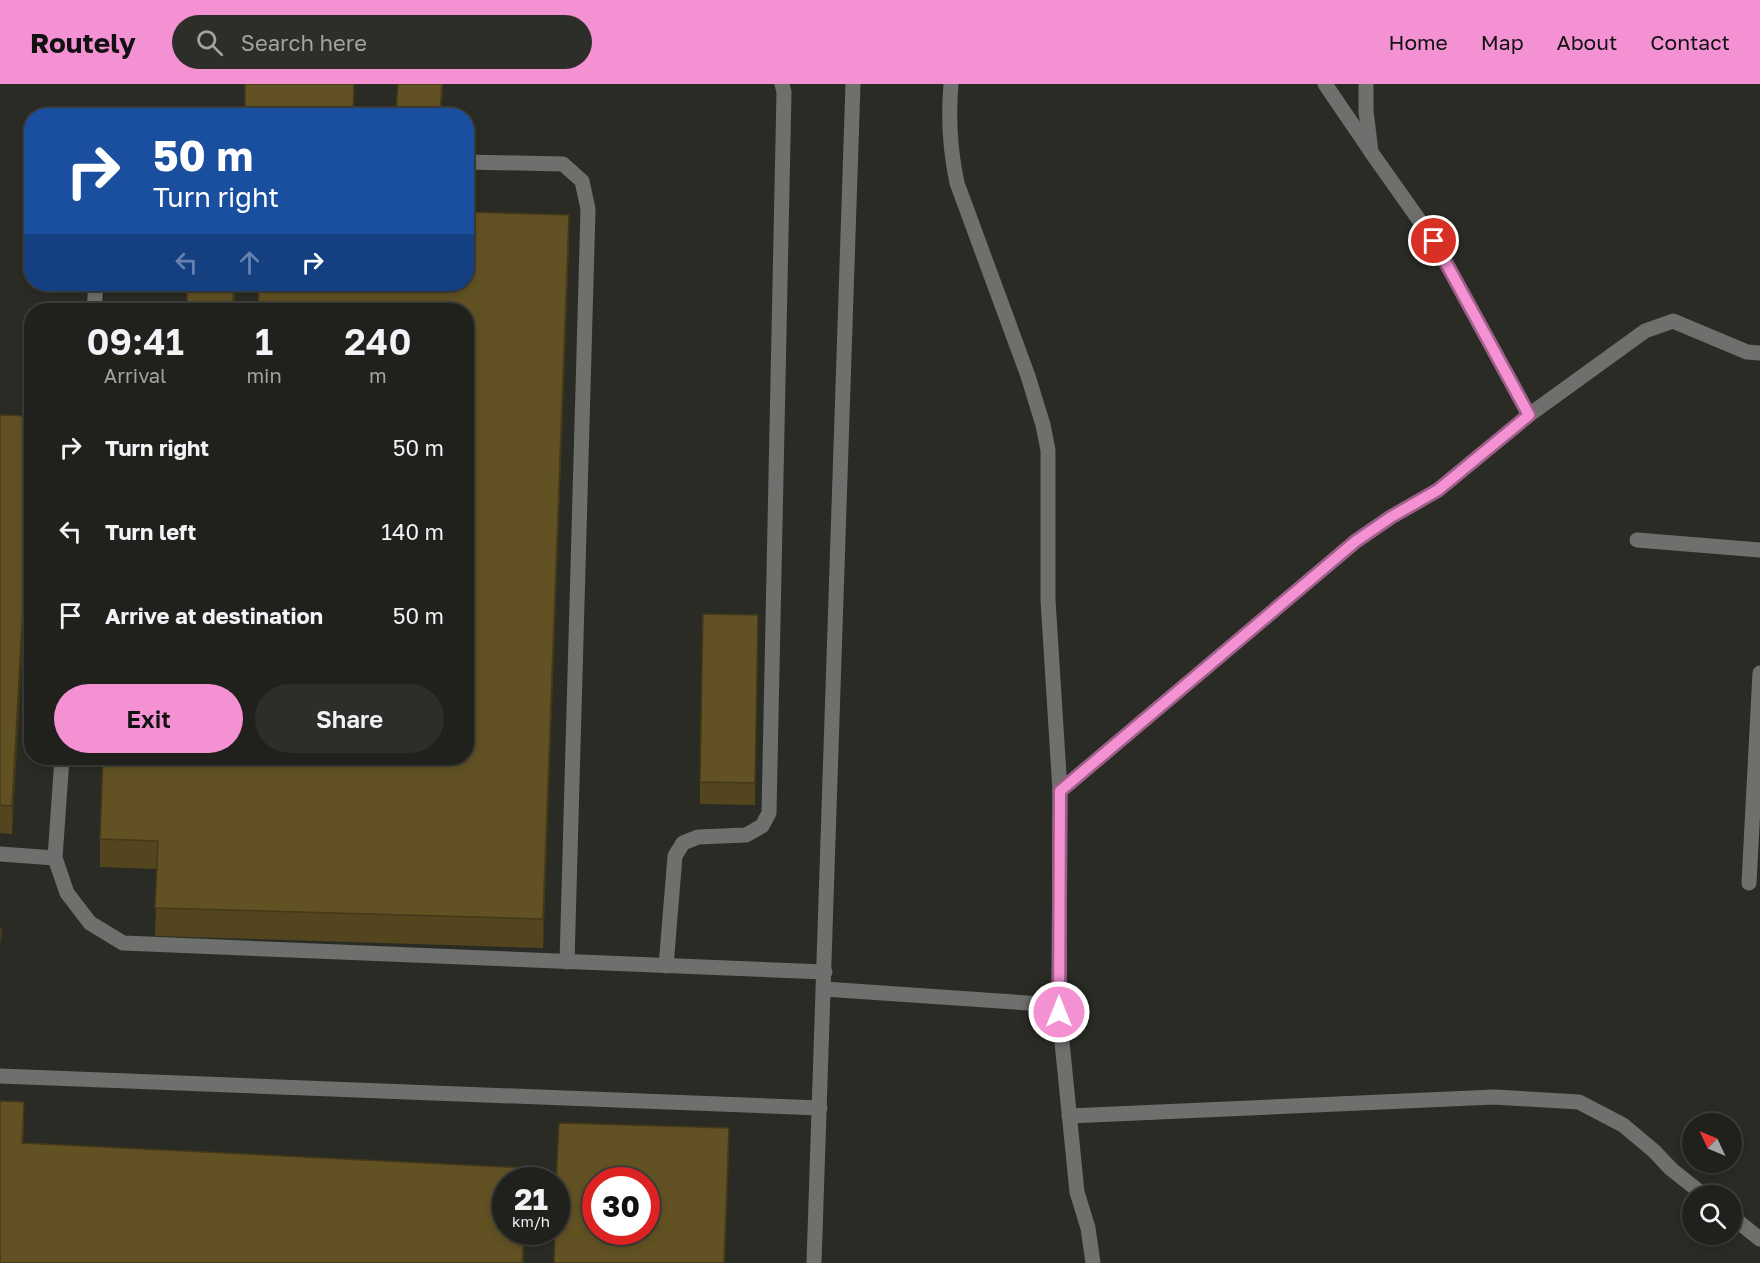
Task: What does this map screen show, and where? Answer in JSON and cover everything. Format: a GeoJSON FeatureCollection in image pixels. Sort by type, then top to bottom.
{"type":"FeatureCollection","features":[{"type":"Feature","properties":{"kind":"street"},"geometry":{"type":"LineString","coordinates":[[666,966],[675,856],[683,843],[698,837],[747,835],[762,826],[769,813],[784,104],[782,84]]}},
{"type":"Feature","properties":{"kind":"street"},"geometry":{"type":"LineString","coordinates":[[814,1263],[853,84]]}},
{"type":"Feature","properties":{"kind":"street"},"geometry":{"type":"LineString","coordinates":[[951,84],[949,112],[951,155],[957,183],[1028,376],[1048,450],[1048,600],[1060,791],[1059,1012],[1077,1192],[1088,1228],[1093,1263]]}},
{"type":"Feature","properties":{"kind":"street"},"geometry":{"type":"LineString","coordinates":[[1324,84],[1434,241],[1529,415]]}},
{"type":"Feature","properties":{"kind":"street"},"geometry":{"type":"LineString","coordinates":[[1365,84],[1371,152]]}},
{"type":"Feature","properties":{"kind":"street"},"geometry":{"type":"LineString","coordinates":[[474,162],[563,164],[582,181],[588,209],[567,962]]}},
{"type":"Feature","properties":{"kind":"street"},"geometry":{"type":"LineString","coordinates":[[1060,791],[1356,541],[1391,517],[1438,490],[1529,415],[1645,331],[1673,321],[1747,352],[1760,353]]}},
{"type":"Feature","properties":{"kind":"street"},"geometry":{"type":"LineString","coordinates":[[1637,540],[1760,550]]}},
{"type":"Feature","properties":{"kind":"street"},"geometry":{"type":"LineString","coordinates":[[1749,883],[1760,673]]}},
{"type":"Feature","properties":{"kind":"street"},"geometry":{"type":"LineString","coordinates":[[62,765],[55,858],[67,893],[90,924],[123,943],[825,972]]}},
{"type":"Feature","properties":{"kind":"street"},"geometry":{"type":"LineString","coordinates":[[0,854],[55,858]]}},
{"type":"Feature","properties":{"kind":"street"},"geometry":{"type":"LineString","coordinates":[[824,989],[1043,1004],[1053,1006],[1059,1012]]}},
{"type":"Feature","properties":{"kind":"street"},"geometry":{"type":"LineString","coordinates":[[0,1076],[820,1108]]}},
{"type":"Feature","properties":{"kind":"street"},"geometry":{"type":"LineString","coordinates":[[1069,1116],[1494,1097],[1579,1102],[1623,1125],[1692,1185]]}},
{"type":"Feature","properties":{"kind":"street"},"geometry":{"type":"LineString","coordinates":[[1742,1225],[1760,1239]]}},
{"type":"Feature","properties":{"kind":"building"},"geometry":{"type":"Polygon","coordinates":[[[245,84],[354,84],[353,108],[245,108],[245,84]]]}},
{"type":"Feature","properties":{"kind":"building"},"geometry":{"type":"Polygon","coordinates":[[[398,84],[442,84],[440,108],[396,108],[398,84]]]}},
{"type":"Feature","properties":{"kind":"building"},"geometry":{"type":"Polygon","coordinates":[[[474,212],[569,215],[543,919],[155,908],[158,841],[100,839],[103,765],[474,765],[474,303],[258,303],[259,291],[474,291],[474,212]]]}},
{"type":"Feature","properties":{"kind":"building"},"geometry":{"type":"Polygon","coordinates":[[[187,291],[234,291],[233,303],[187,303],[187,291]]]}},
{"type":"Feature","properties":{"kind":"building"},"geometry":{"type":"Polygon","coordinates":[[[0,415],[24,416],[24,592],[12,806],[0,805],[0,415]]]}},
{"type":"Feature","properties":{"kind":"building"},"geometry":{"type":"Polygon","coordinates":[[[703,614],[758,615],[755,783],[700,782],[703,614]]]}},
{"type":"Feature","properties":{"kind":"building"},"geometry":{"type":"Polygon","coordinates":[[[0,1101],[24,1102],[22,1143],[507,1167],[492,1167],[492,1245],[523,1245],[522,1263],[0,1263],[0,1101]]]}},
{"type":"Feature","properties":{"kind":"building"},"geometry":{"type":"Polygon","coordinates":[[[559,1123],[729,1128],[724,1263],[554,1263],[555,1245],[570,1245],[570,1167],[557,1167],[559,1123]]]}},
{"type":"Feature","properties":{"kind":"route"},"geometry":{"type":"LineString","coordinates":[[1059,1012],[1060,791],[1356,541],[1391,517],[1438,490],[1529,415],[1434,241]]}}]}
